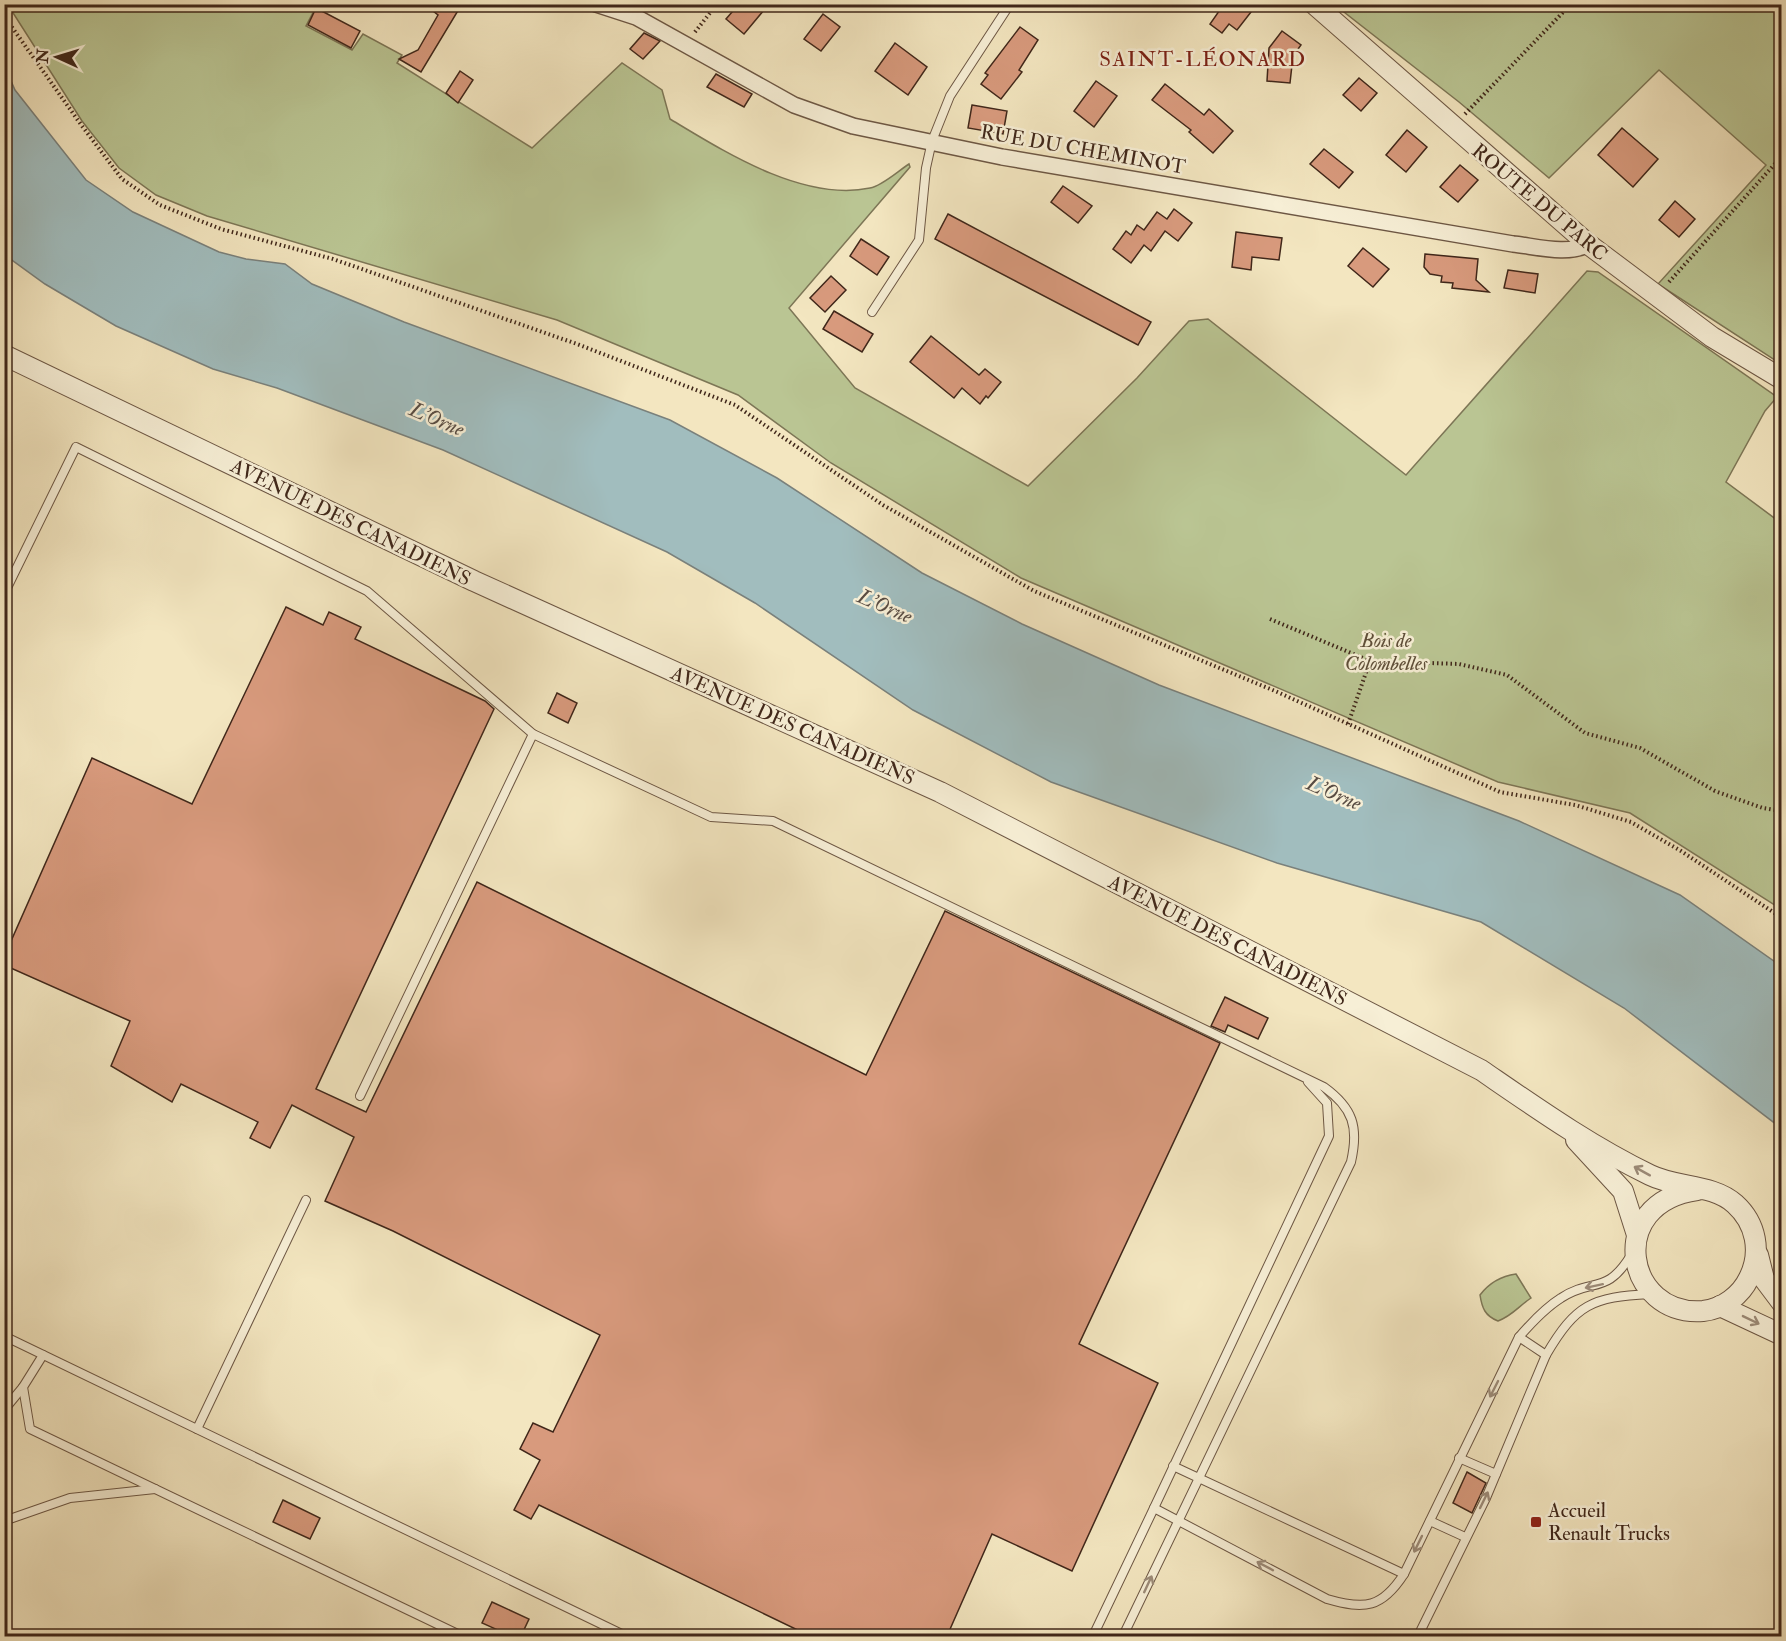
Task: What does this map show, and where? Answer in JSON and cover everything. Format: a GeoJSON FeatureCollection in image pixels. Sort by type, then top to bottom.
{"type":"FeatureCollection","features":[{"type":"Feature","properties":{"kind":"street","name":"RUE DU CHEMINOT"},"geometry":{"type":"LineString","coordinates":[[596,4],[636,17],[794,105],[853,126],[1013,159],[1513,244],[1557,249],[1581,248],[1588,244]]}},
{"type":"Feature","properties":{"kind":"street","name":"ROUTE DU PARC"},"geometry":{"type":"LineString","coordinates":[[1314,4],[1588,244],[1712,337],[1782,379]]}},
{"type":"Feature","properties":{"kind":"street","name":"AVENUE DES CANADIENS"},"geometry":{"type":"LineString","coordinates":[[4,355],[474,581],[940,792],[1480,1070],[1564,1127],[1649,1175],[1668,1184],[1697,1190]]}},
{"type":"Feature","properties":{"kind":"street","name":"AVENUE DES CANADIENS"},"geometry":{"type":"LineString","coordinates":[[1564,1127],[1623,1191],[1636,1242]]}},
{"type":"Feature","properties":{"kind":"street"},"geometry":{"type":"LineString","coordinates":[[1757,1251],[1754,1268],[1747,1284],[1735,1297],[1720,1306],[1705,1311],[1686,1310],[1668,1305],[1654,1294],[1640,1273],[1636,1242],[1645,1216],[1659,1202],[1677,1192],[1697,1190],[1716,1193],[1739,1208],[1754,1232],[1764,1279],[1782,1303]]}},
{"type":"Feature","properties":{"kind":"street"},"geometry":{"type":"LineString","coordinates":[[1720,1306],[1782,1335]]}},
{"type":"Feature","properties":{"kind":"lane"},"geometry":{"type":"LineString","coordinates":[[872,312],[919,240],[926,168],[932,141],[950,96],[1010,4]]}},
{"type":"Feature","properties":{"kind":"lane"},"geometry":{"type":"LineString","coordinates":[[4,594],[76,447],[367,591],[533,734],[711,817],[773,821],[1305,1078],[1335,1096],[1351,1115],[1354,1146],[1351,1162],[1123,1636]]}},
{"type":"Feature","properties":{"kind":"lane"},"geometry":{"type":"LineString","coordinates":[[360,1096],[533,734]]}},
{"type":"Feature","properties":{"kind":"lane"},"geometry":{"type":"LineString","coordinates":[[1093,1636],[1329,1136],[1327,1103],[1305,1078]]}},
{"type":"Feature","properties":{"kind":"lane"},"geometry":{"type":"LineString","coordinates":[[197,1430],[306,1200]]}},
{"type":"Feature","properties":{"kind":"lane"},"geometry":{"type":"LineString","coordinates":[[1154,1508],[1327,1599],[1345,1604],[1377,1602],[1391,1594],[1404,1574],[1520,1336],[1534,1320],[1562,1297],[1583,1288],[1595,1287],[1608,1282],[1623,1268],[1636,1242]]}},
{"type":"Feature","properties":{"kind":"lane"},"geometry":{"type":"LineString","coordinates":[[1418,1636],[1496,1474],[1546,1355],[1569,1320],[1589,1305],[1621,1296],[1654,1294]]}},
{"type":"Feature","properties":{"kind":"lane"},"geometry":{"type":"LineString","coordinates":[[4,1336],[626,1636]]}},
{"type":"Feature","properties":{"kind":"lane"},"geometry":{"type":"LineString","coordinates":[[1520,1336],[1546,1355]]}},
{"type":"Feature","properties":{"kind":"lane"},"geometry":{"type":"LineString","coordinates":[[4,1410],[43,1355]]}},
{"type":"Feature","properties":{"kind":"lane"},"geometry":{"type":"LineString","coordinates":[[22,1387],[30,1429],[462,1636]]}},
{"type":"Feature","properties":{"kind":"lane"},"geometry":{"type":"LineString","coordinates":[[1460,1458],[1496,1474]]}},
{"type":"Feature","properties":{"kind":"lane"},"geometry":{"type":"LineString","coordinates":[[1173,1466],[1404,1574]]}},
{"type":"Feature","properties":{"kind":"lane"},"geometry":{"type":"LineString","coordinates":[[4,1521],[70,1498],[155,1489]]}},
{"type":"Feature","properties":{"kind":"lane"},"geometry":{"type":"LineString","coordinates":[[1430,1521],[1465,1537]]}},
{"type":"Feature","properties":{"kind":"path"},"geometry":{"type":"LineString","coordinates":[[693,34],[717,4]]}},
{"type":"Feature","properties":{"kind":"path"},"geometry":{"type":"LineString","coordinates":[[1453,128],[1571,4]]}},
{"type":"Feature","properties":{"kind":"path"},"geometry":{"type":"LineString","coordinates":[[4,16],[122,179],[160,205],[221,230],[344,263],[576,344],[735,405],[883,505],[1034,591],[1348,724],[1500,792],[1575,805],[1631,822],[1691,858],[1782,918]]}},
{"type":"Feature","properties":{"kind":"path"},"geometry":{"type":"LineString","coordinates":[[1656,297],[1782,156]]}},
{"type":"Feature","properties":{"kind":"path"},"geometry":{"type":"LineString","coordinates":[[1270,619],[1370,661],[1459,664],[1507,675],[1585,733],[1640,748],[1715,791],[1763,808],[1782,811]]}},
{"type":"Feature","properties":{"kind":"path"},"geometry":{"type":"LineString","coordinates":[[1348,724],[1370,661]]}},
{"type":"Feature","properties":{"kind":"green space","name":"Bois de Colombelles"},"geometry":{"type":"Polygon","coordinates":[[[8,5],[317,5],[306,26],[352,50],[363,34],[402,55],[397,63],[532,148],[622,63],[662,90],[670,119],[740,159],[792,181],[818,188],[844,190],[870,188],[885,181],[909,164],[910,167],[789,308],[855,388],[1028,486],[1137,378],[1189,321],[1208,319],[1406,475],[1587,271],[1598,272],[1777,397],[1765,411],[1726,482],[1781,523],[1781,909],[1630,813],[1498,782],[1021,578],[831,463],[738,395],[557,320],[207,216],[156,195],[119,168],[82,121],[8,5]]]}},
{"type":"Feature","properties":{"kind":"green space"},"geometry":{"type":"Polygon","coordinates":[[[1335,5],[1781,5],[1781,364],[1658,284],[1766,165],[1659,70],[1549,178],[1459,102],[1335,5]]]}},
{"type":"Feature","properties":{"kind":"green space"},"geometry":{"type":"Polygon","coordinates":[[[1516,1274],[1531,1298],[1498,1321],[1485,1311],[1480,1295],[1496,1281],[1516,1274]]]}},
{"type":"Feature","properties":{"kind":"water","name":"L'Orne"},"geometry":{"type":"Polygon","coordinates":[[[4,65],[15,90],[86,180],[133,212],[219,252],[246,259],[285,264],[312,284],[404,322],[670,420],[777,478],[922,573],[1022,624],[1159,685],[1519,821],[1680,895],[1781,966],[1781,1128],[1624,1008],[1481,922],[1277,863],[1051,782],[913,710],[755,603],[667,552],[443,450],[277,388],[213,369],[116,326],[45,284],[5,255],[4,65]]]}},
{"type":"Feature","properties":{"kind":"building"},"geometry":{"type":"Polygon","coordinates":[[[424,4],[462,4],[421,72],[399,59],[418,50],[438,15],[424,4]]]}},
{"type":"Feature","properties":{"kind":"building"},"geometry":{"type":"Polygon","coordinates":[[[739,4],[769,4],[744,34],[726,19],[739,4]]]}},
{"type":"Feature","properties":{"kind":"building"},"geometry":{"type":"Polygon","coordinates":[[[1224,4],[1244,4],[1251,12],[1237,30],[1229,24],[1222,33],[1210,24],[1224,4]]]}},
{"type":"Feature","properties":{"kind":"building"},"geometry":{"type":"Polygon","coordinates":[[[316,8],[360,31],[351,48],[308,25],[316,8]]]}},
{"type":"Feature","properties":{"kind":"building"},"geometry":{"type":"Polygon","coordinates":[[[823,14],[840,27],[821,51],[804,39],[823,14]]]}},
{"type":"Feature","properties":{"kind":"building"},"geometry":{"type":"Polygon","coordinates":[[[1020,27],[1038,40],[1019,70],[1022,72],[1001,99],[981,84],[988,75],[985,73],[1020,27]]]}},
{"type":"Feature","properties":{"kind":"building"},"geometry":{"type":"Polygon","coordinates":[[[1282,31],[1301,45],[1293,56],[1290,83],[1267,81],[1269,48],[1282,31]]]}},
{"type":"Feature","properties":{"kind":"building"},"geometry":{"type":"Polygon","coordinates":[[[644,33],[660,41],[643,59],[630,49],[644,33]]]}},
{"type":"Feature","properties":{"kind":"building"},"geometry":{"type":"Polygon","coordinates":[[[895,43],[927,67],[908,95],[875,71],[895,43]]]}},
{"type":"Feature","properties":{"kind":"building"},"geometry":{"type":"Polygon","coordinates":[[[460,71],[473,80],[458,103],[446,93],[460,71]]]}},
{"type":"Feature","properties":{"kind":"building"},"geometry":{"type":"Polygon","coordinates":[[[716,74],[752,94],[744,107],[707,87],[716,74]]]}},
{"type":"Feature","properties":{"kind":"building"},"geometry":{"type":"Polygon","coordinates":[[[1359,78],[1377,93],[1361,111],[1343,95],[1359,78]]]}},
{"type":"Feature","properties":{"kind":"building"},"geometry":{"type":"Polygon","coordinates":[[[1096,81],[1117,96],[1094,127],[1074,111],[1096,81]]]}},
{"type":"Feature","properties":{"kind":"building"},"geometry":{"type":"Polygon","coordinates":[[[1165,84],[1204,115],[1209,109],[1233,131],[1213,153],[1189,132],[1191,130],[1152,100],[1165,84]]]}},
{"type":"Feature","properties":{"kind":"building"},"geometry":{"type":"Polygon","coordinates":[[[972,105],[1007,111],[1003,134],[968,128],[972,105]]]}},
{"type":"Feature","properties":{"kind":"building"},"geometry":{"type":"Polygon","coordinates":[[[1622,128],[1658,159],[1633,187],[1598,155],[1622,128]]]}},
{"type":"Feature","properties":{"kind":"building"},"geometry":{"type":"Polygon","coordinates":[[[1407,130],[1427,147],[1406,172],[1386,155],[1407,130]]]}},
{"type":"Feature","properties":{"kind":"building"},"geometry":{"type":"Polygon","coordinates":[[[1324,149],[1353,172],[1339,188],[1310,164],[1324,149]]]}},
{"type":"Feature","properties":{"kind":"building"},"geometry":{"type":"Polygon","coordinates":[[[1460,165],[1478,180],[1458,202],[1440,187],[1460,165]]]}},
{"type":"Feature","properties":{"kind":"building"},"geometry":{"type":"Polygon","coordinates":[[[1063,186],[1092,206],[1078,223],[1051,202],[1063,186]]]}},
{"type":"Feature","properties":{"kind":"building"},"geometry":{"type":"Polygon","coordinates":[[[1675,201],[1695,219],[1679,237],[1659,220],[1675,201]]]}},
{"type":"Feature","properties":{"kind":"building"},"geometry":{"type":"Polygon","coordinates":[[[1174,209],[1192,223],[1178,241],[1165,231],[1151,251],[1144,245],[1131,263],[1113,249],[1126,231],[1131,235],[1137,225],[1144,230],[1157,212],[1167,219],[1174,209]]]}},
{"type":"Feature","properties":{"kind":"building"},"geometry":{"type":"Polygon","coordinates":[[[948,214],[1151,322],[1138,345],[935,239],[948,214]]]}},
{"type":"Feature","properties":{"kind":"building"},"geometry":{"type":"Polygon","coordinates":[[[1236,232],[1282,238],[1279,260],[1252,257],[1251,270],[1232,267],[1236,232]]]}},
{"type":"Feature","properties":{"kind":"building"},"geometry":{"type":"Polygon","coordinates":[[[861,239],[889,257],[877,275],[850,256],[861,239]]]}},
{"type":"Feature","properties":{"kind":"building"},"geometry":{"type":"Polygon","coordinates":[[[1363,248],[1389,269],[1373,287],[1348,266],[1363,248]]]}},
{"type":"Feature","properties":{"kind":"building"},"geometry":{"type":"Polygon","coordinates":[[[1425,254],[1478,259],[1476,280],[1489,292],[1452,288],[1453,283],[1441,282],[1442,276],[1430,274],[1424,267],[1425,254]]]}},
{"type":"Feature","properties":{"kind":"building"},"geometry":{"type":"Polygon","coordinates":[[[1508,270],[1538,274],[1535,293],[1504,288],[1508,270]]]}},
{"type":"Feature","properties":{"kind":"building"},"geometry":{"type":"Polygon","coordinates":[[[831,276],[846,290],[825,312],[810,298],[831,276]]]}},
{"type":"Feature","properties":{"kind":"building"},"geometry":{"type":"Polygon","coordinates":[[[834,311],[873,334],[862,352],[823,329],[834,311]]]}},
{"type":"Feature","properties":{"kind":"building"},"geometry":{"type":"Polygon","coordinates":[[[931,336],[979,375],[985,369],[1001,382],[988,398],[986,396],[980,404],[962,388],[954,398],[910,362],[931,336]]]}},
{"type":"Feature","properties":{"kind":"building"},"geometry":{"type":"Polygon","coordinates":[[[286,607],[323,625],[329,612],[361,627],[355,639],[485,701],[494,709],[316,1089],[366,1112],[477,882],[866,1075],[945,911],[1220,1043],[1079,1344],[1158,1383],[1072,1571],[992,1534],[947,1636],[810,1636],[539,1505],[531,1519],[514,1510],[540,1460],[520,1449],[533,1423],[553,1432],[600,1335],[393,1231],[325,1201],[354,1137],[292,1105],[270,1148],[250,1138],[258,1122],[181,1084],[172,1102],[111,1066],[130,1021],[4,965],[4,957],[92,758],[192,804],[286,607]]]}},
{"type":"Feature","properties":{"kind":"building"},"geometry":{"type":"Polygon","coordinates":[[[557,693],[577,703],[568,723],[548,713],[557,693]]]}},
{"type":"Feature","properties":{"kind":"building"},"geometry":{"type":"Polygon","coordinates":[[[1225,997],[1268,1018],[1258,1039],[1228,1025],[1225,1032],[1211,1026],[1225,997]]]}},
{"type":"Feature","properties":{"kind":"building"},"geometry":{"type":"Polygon","coordinates":[[[1467,1472],[1486,1483],[1472,1513],[1453,1503],[1467,1472]]]}},
{"type":"Feature","properties":{"kind":"building"},"geometry":{"type":"Polygon","coordinates":[[[283,1500],[320,1518],[310,1539],[273,1522],[283,1500]]]}},
{"type":"Feature","properties":{"kind":"building"},"geometry":{"type":"Polygon","coordinates":[[[492,1602],[529,1619],[521,1636],[511,1636],[482,1623],[492,1602]]]}},
{"type":"Feature","properties":{"kind":"place","name":"Accueil Renault Trucks"},"geometry":{"type":"Point","coordinates":[1536,1522]}},
{"type":"Feature","properties":{"kind":"district","name":"SAINT-LÉONARD"},"geometry":{"type":"Point","coordinates":[1203,59]}}]}
